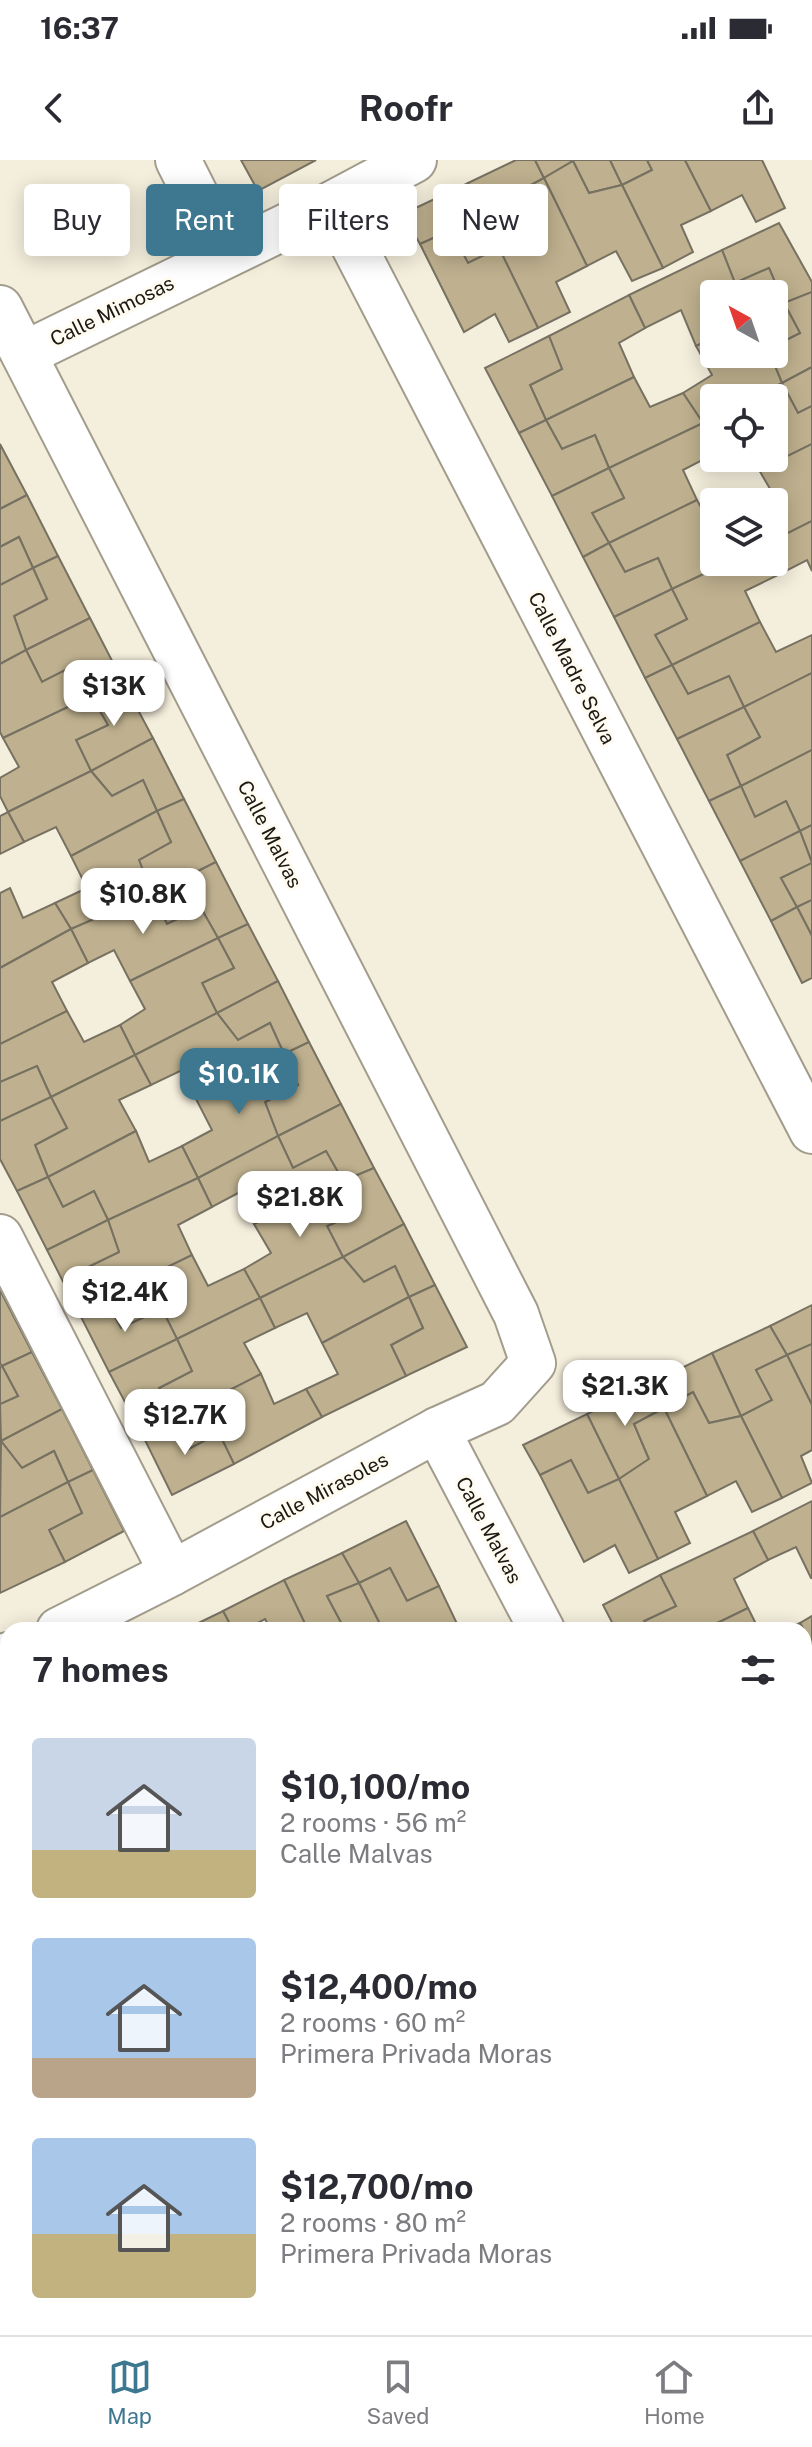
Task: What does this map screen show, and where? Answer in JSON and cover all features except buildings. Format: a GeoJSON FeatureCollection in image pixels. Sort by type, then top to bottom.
{"type":"FeatureCollection","features":[{"type":"Feature","properties":{"kind":"street"},"geometry":{"type":"LineString","coordinates":[[178,160],[190,184]]}},
{"type":"Feature","properties":{"kind":"street","name":"Calle Mimosas"},"geometry":{"type":"LineString","coordinates":[[369,184],[414,160]]}},
{"type":"Feature","properties":{"kind":"street","name":"Calle Mimosas"},"geometry":{"type":"LineString","coordinates":[[24,354],[224,256]]}},
{"type":"Feature","properties":{"kind":"street","name":"Calle Madre Selva"},"geometry":{"type":"LineString","coordinates":[[359,256],[812,1131]]}},
{"type":"Feature","properties":{"kind":"street","name":"Calle Malvas"},"geometry":{"type":"LineString","coordinates":[[0,308],[516,1314]]}},
{"type":"Feature","properties":{"kind":"street"},"geometry":{"type":"LineString","coordinates":[[0,1237],[172,1573]]}},
{"type":"Feature","properties":{"kind":"street","name":"Calle Mirasoles"},"geometry":{"type":"LineString","coordinates":[[75,1622],[437,1430],[497,1403],[533,1363],[516,1314]]}},
{"type":"Feature","properties":{"kind":"street","name":"Calle Malvas"},"geometry":{"type":"LineString","coordinates":[[437,1430],[538,1622]]}}]}
